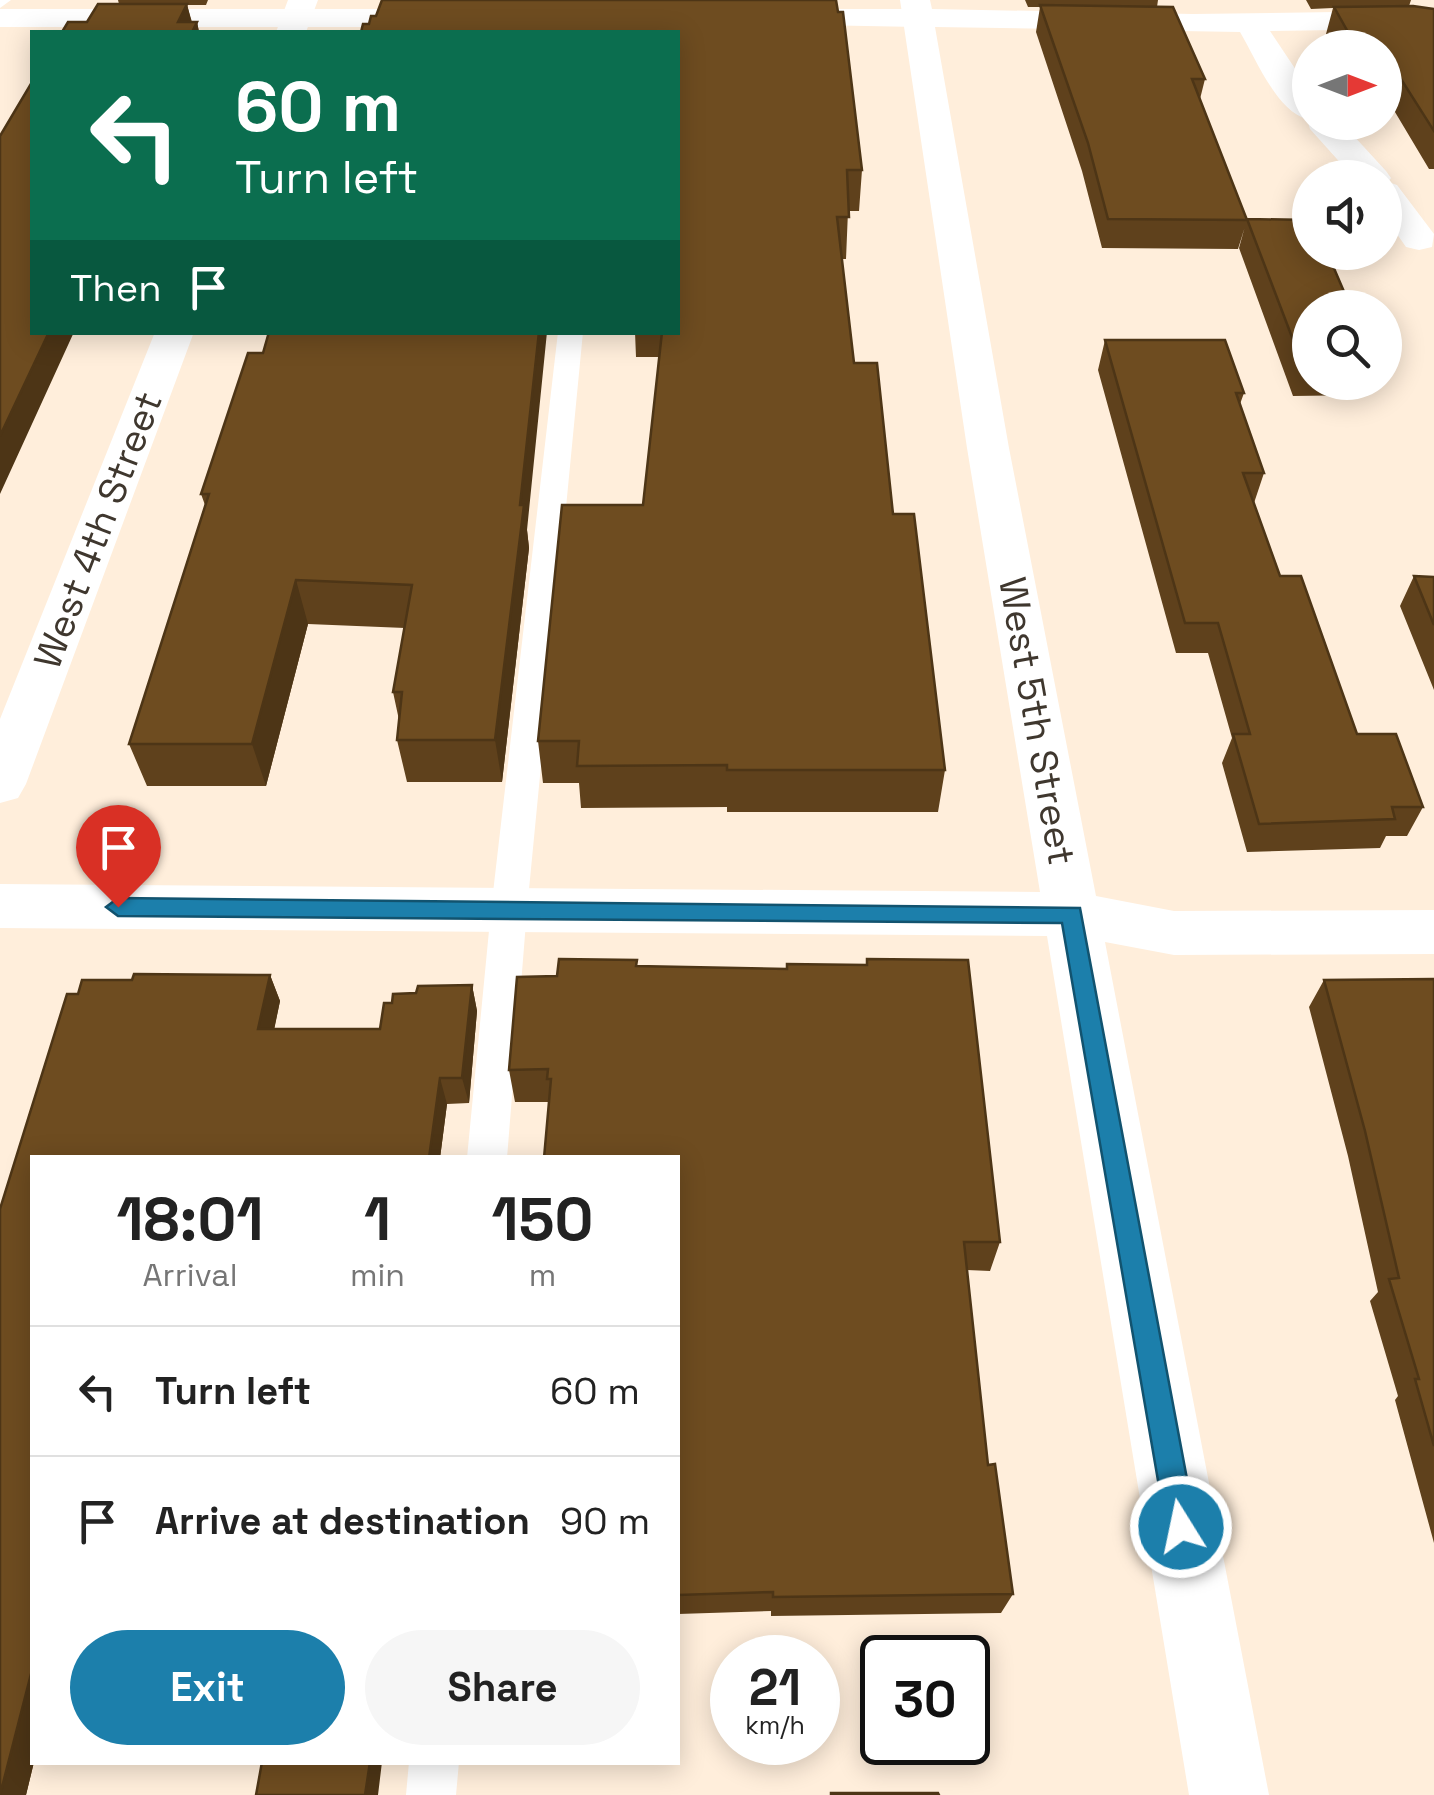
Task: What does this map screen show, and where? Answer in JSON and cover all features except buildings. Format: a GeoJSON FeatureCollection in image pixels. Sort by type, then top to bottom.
{"type":"FeatureCollection","features":[{"type":"Feature","properties":{"kind":"street"},"geometry":{"type":"LineString","coordinates":[[742,18],[917,9],[1193,24],[1404,20],[1434,25]]}},
{"type":"Feature","properties":{"kind":"street","name":"West 5th Street"},"geometry":{"type":"LineString","coordinates":[[917,9],[988,448],[1229,1795]]}},
{"type":"Feature","properties":{"kind":"street"},"geometry":{"type":"LineString","coordinates":[[0,18],[470,18]]}},
{"type":"Feature","properties":{"kind":"street"},"geometry":{"type":"LineString","coordinates":[[1248,20],[1292,90]]}},
{"type":"Feature","properties":{"kind":"street"},"geometry":{"type":"LineString","coordinates":[[1339,140],[1357,160]]}},
{"type":"Feature","properties":{"kind":"street"},"geometry":{"type":"LineString","coordinates":[[1402,216],[1418,239]]}},
{"type":"Feature","properties":{"kind":"street","name":"West 4th Street"},"geometry":{"type":"LineString","coordinates":[[0,784],[174,335]]}},
{"type":"Feature","properties":{"kind":"street"},"geometry":{"type":"LineString","coordinates":[[0,906],[1072,914],[1174,932],[1434,932]]}},
{"type":"Feature","properties":{"kind":"lane"},"geometry":{"type":"LineString","coordinates":[[488,1155],[571,335]]}},
{"type":"Feature","properties":{"kind":"lane"},"geometry":{"type":"LineString","coordinates":[[431,1795],[434,1765]]}},
{"type":"Feature","properties":{"kind":"route"},"geometry":{"type":"LineString","coordinates":[[118,907],[1072,914],[1181,1527]]}}]}
